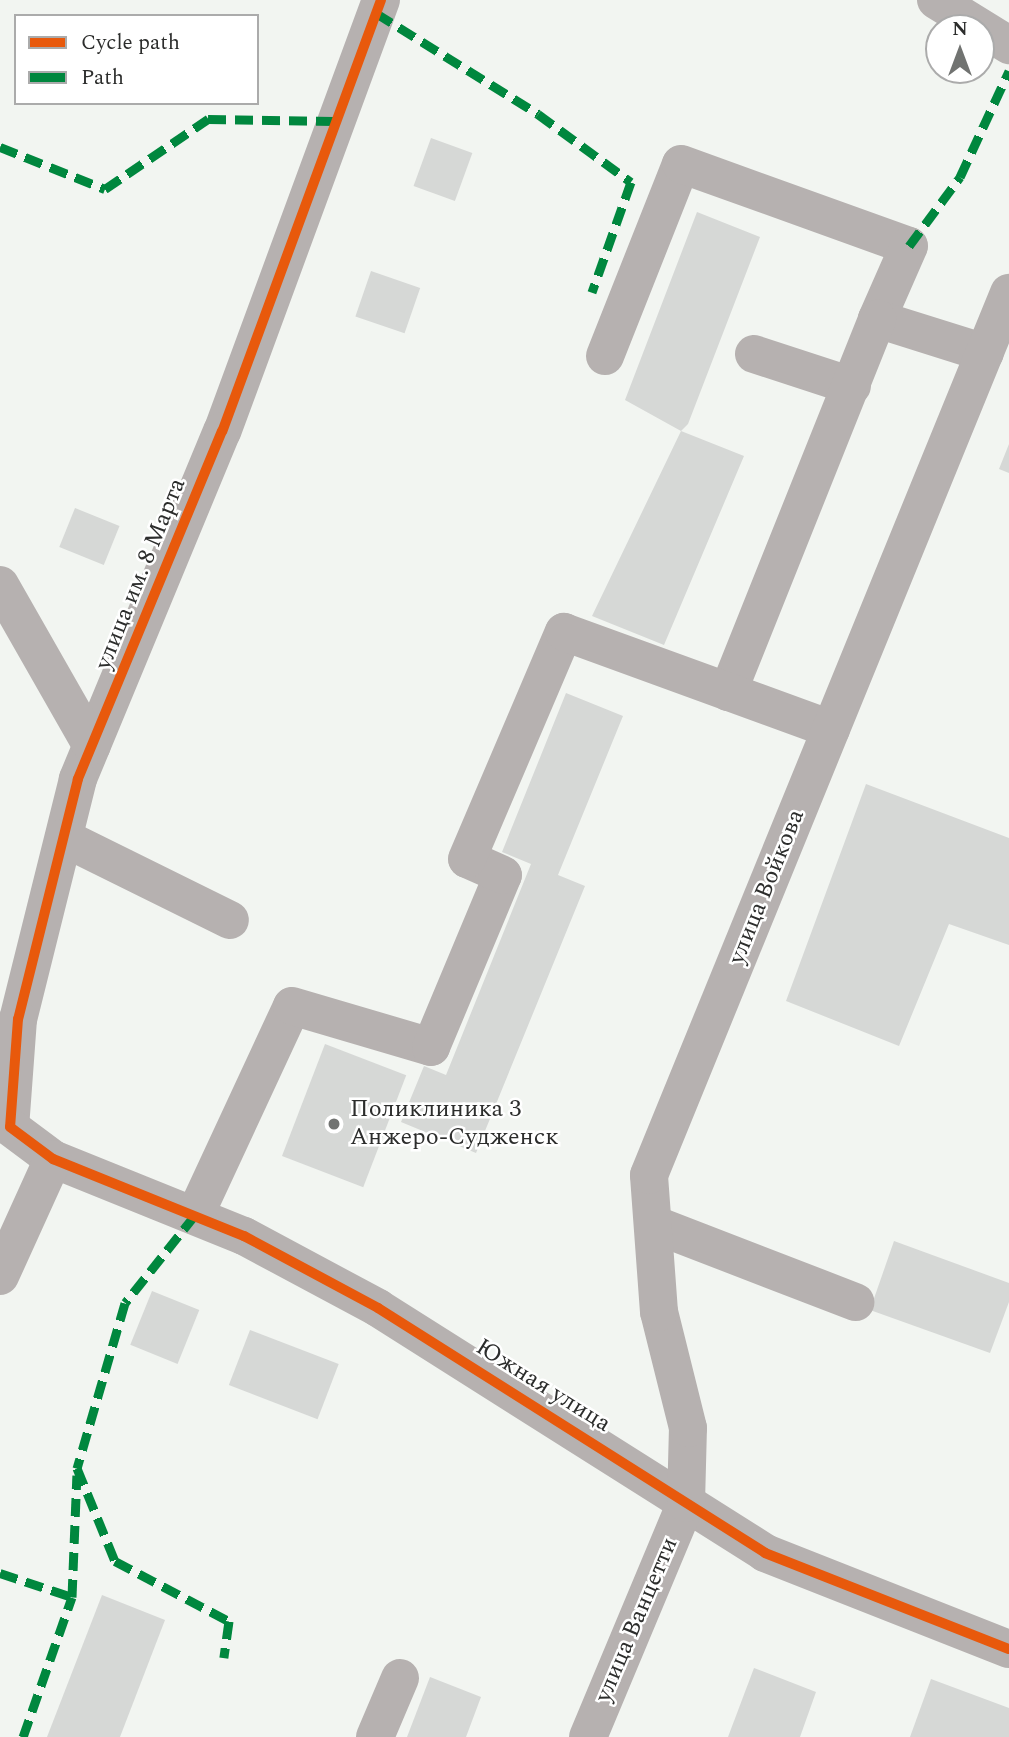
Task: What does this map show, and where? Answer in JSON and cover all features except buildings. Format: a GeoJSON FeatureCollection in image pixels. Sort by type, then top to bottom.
{"type":"FeatureCollection","features":[{"type":"Feature","properties":{"kind":"street","name":"улица им. 8 Марта"},"geometry":{"type":"LineString","coordinates":[[53,1159],[5,1127],[18,1019],[64,838],[92,746],[222,431],[381,0]]}},
{"type":"Feature","properties":{"kind":"street"},"geometry":{"type":"LineString","coordinates":[[936,0],[1009,45]]}},
{"type":"Feature","properties":{"kind":"street"},"geometry":{"type":"LineString","coordinates":[[605,356],[681,164],[909,246],[877,319],[729,692]]}},
{"type":"Feature","properties":{"kind":"street","name":"улица Войкова"},"geometry":{"type":"LineString","coordinates":[[687,1503],[688,1428],[659,1312],[649,1175],[1009,293]]}},
{"type":"Feature","properties":{"kind":"street"},"geometry":{"type":"LineString","coordinates":[[877,319],[985,353]]}},
{"type":"Feature","properties":{"kind":"street"},"geometry":{"type":"LineString","coordinates":[[754,354],[852,386]]}},
{"type":"Feature","properties":{"kind":"street"},"geometry":{"type":"LineString","coordinates":[[0,585],[92,746]]}},
{"type":"Feature","properties":{"kind":"street"},"geometry":{"type":"LineString","coordinates":[[195,1215],[292,1006],[431,1047],[503,875],[467,859],[564,632],[831,729]]}},
{"type":"Feature","properties":{"kind":"street"},"geometry":{"type":"LineString","coordinates":[[64,838],[230,920]]}},
{"type":"Feature","properties":{"kind":"street"},"geometry":{"type":"LineString","coordinates":[[0,1276],[53,1159]]}},
{"type":"Feature","properties":{"kind":"street","name":"Южная улица"},"geometry":{"type":"LineString","coordinates":[[53,1159],[195,1215],[378,1308],[765,1553],[1009,1649]]}},
{"type":"Feature","properties":{"kind":"street"},"geometry":{"type":"LineString","coordinates":[[653,1224],[855,1302]]}},
{"type":"Feature","properties":{"kind":"street","name":"улица Ванцетти"},"geometry":{"type":"LineString","coordinates":[[588,1737],[687,1503]]}},
{"type":"Feature","properties":{"kind":"street"},"geometry":{"type":"LineString","coordinates":[[376,1737],[400,1678]]}},
{"type":"Feature","properties":{"kind":"marked path"},"geometry":{"type":"LineString","coordinates":[[376,13],[538,114],[631,182],[592,292]]}},
{"type":"Feature","properties":{"kind":"marked path"},"geometry":{"type":"LineString","coordinates":[[909,246],[960,177],[1009,71]]}},
{"type":"Feature","properties":{"kind":"marked path"},"geometry":{"type":"LineString","coordinates":[[0,147],[105,189],[208,119],[334,121]]}},
{"type":"Feature","properties":{"kind":"marked path"},"geometry":{"type":"LineString","coordinates":[[195,1215],[125,1303],[77,1468],[115,1561],[229,1621],[224,1658]]}},
{"type":"Feature","properties":{"kind":"marked path"},"geometry":{"type":"LineString","coordinates":[[0,1573],[72,1597],[77,1475]]}},
{"type":"Feature","properties":{"kind":"marked path"},"geometry":{"type":"LineString","coordinates":[[23,1737],[72,1597]]}},
{"type":"Feature","properties":{"kind":"cycle path"},"geometry":{"type":"LineString","coordinates":[[381,0],[222,431],[78,779],[18,1019],[10,1127],[53,1159],[244,1236],[378,1308],[765,1553],[1009,1649]]}},
{"type":"Feature","properties":{"kind":"place","name":"Поликлиника 3 Анжеро-Судженск"},"geometry":{"type":"Point","coordinates":[334,1124]}}]}
